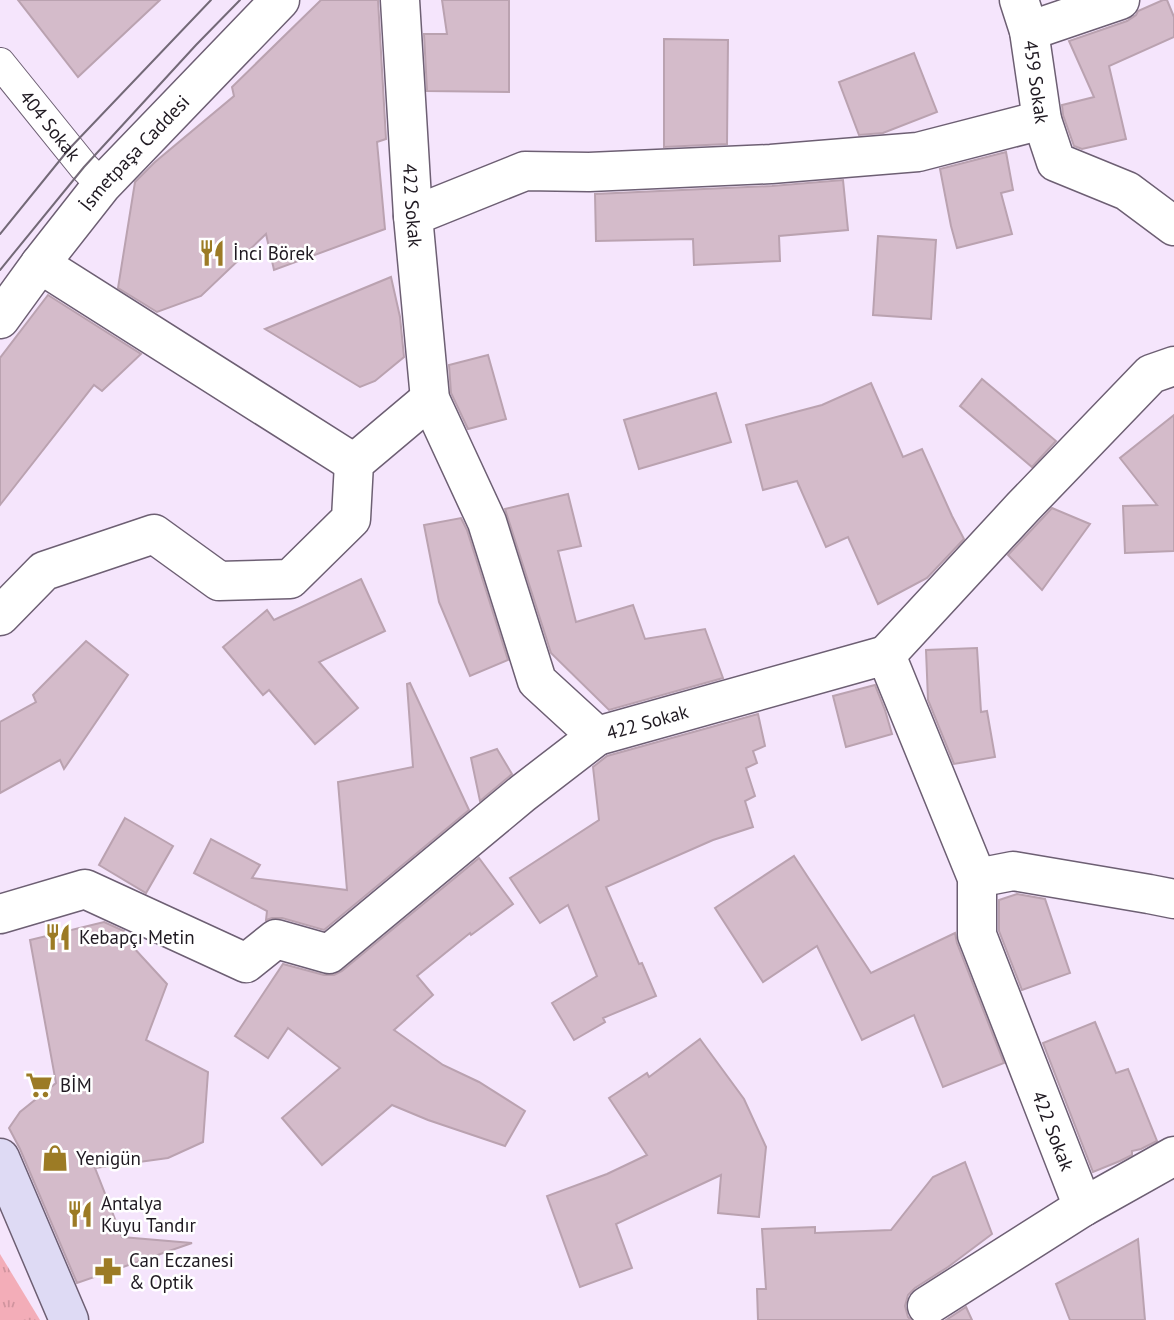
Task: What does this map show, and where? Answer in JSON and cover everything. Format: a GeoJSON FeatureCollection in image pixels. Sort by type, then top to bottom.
{"type":"FeatureCollection","features":[{"type":"Feature","properties":{"kind":"main road"},"geometry":{"type":"LineString","coordinates":[[0,1158],[69,1320]]}},
{"type":"Feature","properties":{"kind":"street","name":"İsmetpaşa Caddesi"},"geometry":{"type":"LineString","coordinates":[[0,319],[102,186],[280,0]]}},
{"type":"Feature","properties":{"kind":"street","name":"422 Sokak"},"geometry":{"type":"LineString","coordinates":[[400,0],[413,216],[430,399],[488,522],[537,681],[597,736],[886,655],[977,878],[977,935],[1083,1206]]}},
{"type":"Feature","properties":{"kind":"street"},"geometry":{"type":"LineString","coordinates":[[1024,15],[1120,0]]}},
{"type":"Feature","properties":{"kind":"street","name":"459 Sokak"},"geometry":{"type":"LineString","coordinates":[[1024,15],[1042,120],[1056,162],[1127,191],[1174,226]]}},
{"type":"Feature","properties":{"kind":"street","name":"404 Sokak"},"geometry":{"type":"LineString","coordinates":[[0,63],[102,186]]}},
{"type":"Feature","properties":{"kind":"street"},"geometry":{"type":"LineString","coordinates":[[413,216],[525,171],[589,172],[771,164],[918,152],[1042,120]]}},
{"type":"Feature","properties":{"kind":"street"},"geometry":{"type":"LineString","coordinates":[[40,264],[354,463]]}},
{"type":"Feature","properties":{"kind":"street"},"geometry":{"type":"LineString","coordinates":[[886,655],[1151,374],[1174,366]]}},
{"type":"Feature","properties":{"kind":"street"},"geometry":{"type":"LineString","coordinates":[[0,616],[44,571],[154,534],[219,581],[290,579],[351,519],[354,463],[430,399]]}},
{"type":"Feature","properties":{"kind":"street"},"geometry":{"type":"LineString","coordinates":[[0,914],[85,889],[246,963],[276,939],[329,954],[523,793],[597,736]]}},
{"type":"Feature","properties":{"kind":"street"},"geometry":{"type":"LineString","coordinates":[[977,878],[1013,872],[1174,899]]}},
{"type":"Feature","properties":{"kind":"street"},"geometry":{"type":"LineString","coordinates":[[927,1306],[1083,1206],[1174,1156]]}},
{"type":"Feature","properties":{"kind":"green space"},"geometry":{"type":"Polygon","coordinates":[[[0,1254],[40,1320],[0,1320],[0,1254]]]}},
{"type":"Feature","properties":{"kind":"building"},"geometry":{"type":"Polygon","coordinates":[[[18,0],[160,0],[78,77],[18,0]]]}},
{"type":"Feature","properties":{"kind":"building"},"geometry":{"type":"Polygon","coordinates":[[[321,0],[378,0],[386,139],[377,142],[385,229],[274,270],[266,234],[201,296],[157,312],[118,288],[135,182],[234,96],[232,87],[321,0]]]}},
{"type":"Feature","properties":{"kind":"building"},"geometry":{"type":"Polygon","coordinates":[[[442,0],[509,0],[509,92],[427,91],[424,34],[447,34],[442,0]]]}},
{"type":"Feature","properties":{"kind":"building"},"geometry":{"type":"Polygon","coordinates":[[[1167,0],[1174,17],[1174,37],[1109,66],[1126,139],[1082,149],[1074,146],[1062,105],[1094,97],[1069,41],[1127,21],[1138,11],[1167,0]]]}},
{"type":"Feature","properties":{"kind":"building"},"geometry":{"type":"Polygon","coordinates":[[[664,39],[728,40],[727,144],[664,147],[664,39]]]}},
{"type":"Feature","properties":{"kind":"building"},"geometry":{"type":"Polygon","coordinates":[[[914,53],[937,112],[883,133],[859,135],[839,82],[914,53]]]}},
{"type":"Feature","properties":{"kind":"building"},"geometry":{"type":"Polygon","coordinates":[[[1006,152],[1013,190],[1001,193],[1012,234],[957,248],[940,169],[1006,152]]]}},
{"type":"Feature","properties":{"kind":"building"},"geometry":{"type":"Polygon","coordinates":[[[843,180],[848,230],[779,236],[780,261],[694,265],[693,239],[596,241],[595,194],[843,180]]]}},
{"type":"Feature","properties":{"kind":"building"},"geometry":{"type":"Polygon","coordinates":[[[878,236],[936,240],[931,319],[873,315],[878,236]]]}},
{"type":"Feature","properties":{"kind":"building"},"geometry":{"type":"Polygon","coordinates":[[[391,277],[400,317],[404,357],[375,381],[360,387],[265,329],[391,277]]]}},
{"type":"Feature","properties":{"kind":"building"},"geometry":{"type":"Polygon","coordinates":[[[48,295],[141,354],[102,391],[94,385],[0,505],[0,358],[48,295]]]}},
{"type":"Feature","properties":{"kind":"building"},"geometry":{"type":"Polygon","coordinates":[[[488,355],[506,419],[468,429],[451,393],[449,365],[488,355]]]}},
{"type":"Feature","properties":{"kind":"building"},"geometry":{"type":"Polygon","coordinates":[[[982,379],[1056,441],[1032,467],[960,406],[982,379]]]}},
{"type":"Feature","properties":{"kind":"building"},"geometry":{"type":"Polygon","coordinates":[[[871,383],[903,457],[922,449],[964,539],[927,578],[878,604],[848,537],[826,547],[797,481],[763,490],[746,425],[822,405],[871,383]]]}},
{"type":"Feature","properties":{"kind":"building"},"geometry":{"type":"Polygon","coordinates":[[[716,393],[731,442],[639,469],[624,420],[716,393]]]}},
{"type":"Feature","properties":{"kind":"building"},"geometry":{"type":"Polygon","coordinates":[[[1174,415],[1174,551],[1125,553],[1123,506],[1157,505],[1120,458],[1174,415]]]}},
{"type":"Feature","properties":{"kind":"building"},"geometry":{"type":"Polygon","coordinates":[[[568,494],[581,546],[558,551],[576,622],[633,605],[645,639],[705,629],[723,678],[609,710],[551,653],[505,509],[568,494]]]}},
{"type":"Feature","properties":{"kind":"building"},"geometry":{"type":"Polygon","coordinates":[[[1052,508],[1090,524],[1042,590],[1008,555],[1052,508]]]}},
{"type":"Feature","properties":{"kind":"building"},"geometry":{"type":"Polygon","coordinates":[[[461,518],[508,660],[470,676],[439,602],[424,525],[461,518]]]}},
{"type":"Feature","properties":{"kind":"building"},"geometry":{"type":"Polygon","coordinates":[[[361,579],[385,631],[319,662],[358,708],[315,744],[269,690],[263,695],[223,647],[267,610],[274,620],[361,579]]]}},
{"type":"Feature","properties":{"kind":"building"},"geometry":{"type":"Polygon","coordinates":[[[86,641],[128,675],[64,769],[60,760],[0,793],[0,722],[36,702],[33,695],[86,641]]]}},
{"type":"Feature","properties":{"kind":"building"},"geometry":{"type":"Polygon","coordinates":[[[977,648],[981,712],[987,711],[995,757],[954,764],[928,700],[926,650],[977,648]]]}},
{"type":"Feature","properties":{"kind":"building"},"geometry":{"type":"Polygon","coordinates":[[[410,683],[469,810],[324,930],[282,918],[266,920],[267,911],[194,873],[211,839],[260,865],[252,878],[347,890],[338,782],[413,767],[407,684],[410,683]]]}},
{"type":"Feature","properties":{"kind":"building"},"geometry":{"type":"Polygon","coordinates":[[[875,685],[892,734],[846,747],[833,696],[875,685]]]}},
{"type":"Feature","properties":{"kind":"building"},"geometry":{"type":"Polygon","coordinates":[[[758,714],[765,746],[753,751],[757,763],[746,768],[755,796],[745,801],[753,827],[713,840],[606,887],[639,964],[642,963],[656,996],[603,1018],[605,1022],[574,1040],[552,1003],[597,976],[568,905],[540,923],[510,878],[599,820],[593,767],[607,756],[758,714]]]}},
{"type":"Feature","properties":{"kind":"building"},"geometry":{"type":"Polygon","coordinates":[[[497,749],[512,774],[480,801],[471,758],[497,749]]]}},
{"type":"Feature","properties":{"kind":"building"},"geometry":{"type":"Polygon","coordinates":[[[125,818],[173,846],[146,893],[99,865],[125,818]]]}},
{"type":"Feature","properties":{"kind":"building"},"geometry":{"type":"Polygon","coordinates":[[[794,856],[871,973],[955,933],[1004,1063],[943,1087],[914,1015],[862,1040],[817,946],[763,982],[715,908],[794,856]]]}},
{"type":"Feature","properties":{"kind":"building"},"geometry":{"type":"Polygon","coordinates":[[[479,858],[513,904],[471,935],[470,933],[417,976],[433,995],[394,1030],[443,1065],[479,1082],[525,1111],[505,1146],[392,1105],[322,1165],[282,1118],[340,1068],[288,1028],[268,1058],[235,1036],[283,964],[324,975],[334,975],[342,971],[479,858]]]}},
{"type":"Feature","properties":{"kind":"building"},"geometry":{"type":"Polygon","coordinates":[[[1017,894],[1045,899],[1070,973],[1022,990],[999,931],[999,900],[1017,894]]]}},
{"type":"Feature","properties":{"kind":"building"},"geometry":{"type":"Polygon","coordinates":[[[104,922],[124,931],[122,935],[167,984],[146,1040],[208,1072],[203,1142],[168,1158],[95,1168],[122,1237],[192,1243],[77,1283],[9,1128],[20,1112],[56,1083],[30,940],[104,922]]]}},
{"type":"Feature","properties":{"kind":"building"},"geometry":{"type":"Polygon","coordinates":[[[1095,1022],[1116,1073],[1128,1069],[1157,1141],[1093,1172],[1043,1043],[1095,1022]]]}},
{"type":"Feature","properties":{"kind":"building"},"geometry":{"type":"Polygon","coordinates":[[[700,1039],[744,1099],[766,1147],[759,1217],[718,1213],[721,1175],[616,1224],[632,1268],[580,1287],[547,1196],[607,1174],[647,1155],[609,1098],[647,1073],[649,1077],[700,1039]]]}},
{"type":"Feature","properties":{"kind":"building"},"geometry":{"type":"Polygon","coordinates":[[[965,1162],[992,1234],[908,1295],[905,1306],[911,1320],[758,1320],[757,1289],[766,1289],[762,1229],[815,1227],[815,1233],[891,1230],[933,1177],[965,1162]]]}},
{"type":"Feature","properties":{"kind":"building"},"geometry":{"type":"Polygon","coordinates":[[[1138,1239],[1145,1320],[1070,1320],[1056,1284],[1138,1239]]]}},
{"type":"Feature","properties":{"kind":"building"},"geometry":{"type":"Polygon","coordinates":[[[966,1307],[972,1320],[946,1320],[966,1307]]]}},
{"type":"Feature","properties":{"kind":"tram line"},"geometry":{"type":"LineString","coordinates":[[0,234],[69,149],[211,0]]}},
{"type":"Feature","properties":{"kind":"tram line"},"geometry":{"type":"LineString","coordinates":[[0,270],[84,167],[240,0]]}},
{"type":"Feature","properties":{"kind":"place","name":"İnci Börek"},"geometry":{"type":"Point","coordinates":[212,253]}},
{"type":"Feature","properties":{"kind":"place","name":"Kebapçı Metin"},"geometry":{"type":"Point","coordinates":[58,937]}},
{"type":"Feature","properties":{"kind":"place","name":"BİM"},"geometry":{"type":"Point","coordinates":[39,1085]}},
{"type":"Feature","properties":{"kind":"place","name":"Yenigün"},"geometry":{"type":"Point","coordinates":[55,1158]}},
{"type":"Feature","properties":{"kind":"place","name":"Antalya Kuyu Tandır"},"geometry":{"type":"Point","coordinates":[80,1214]}},
{"type":"Feature","properties":{"kind":"place","name":"Can Eczanesi & Optik"},"geometry":{"type":"Point","coordinates":[108,1271]}}]}
